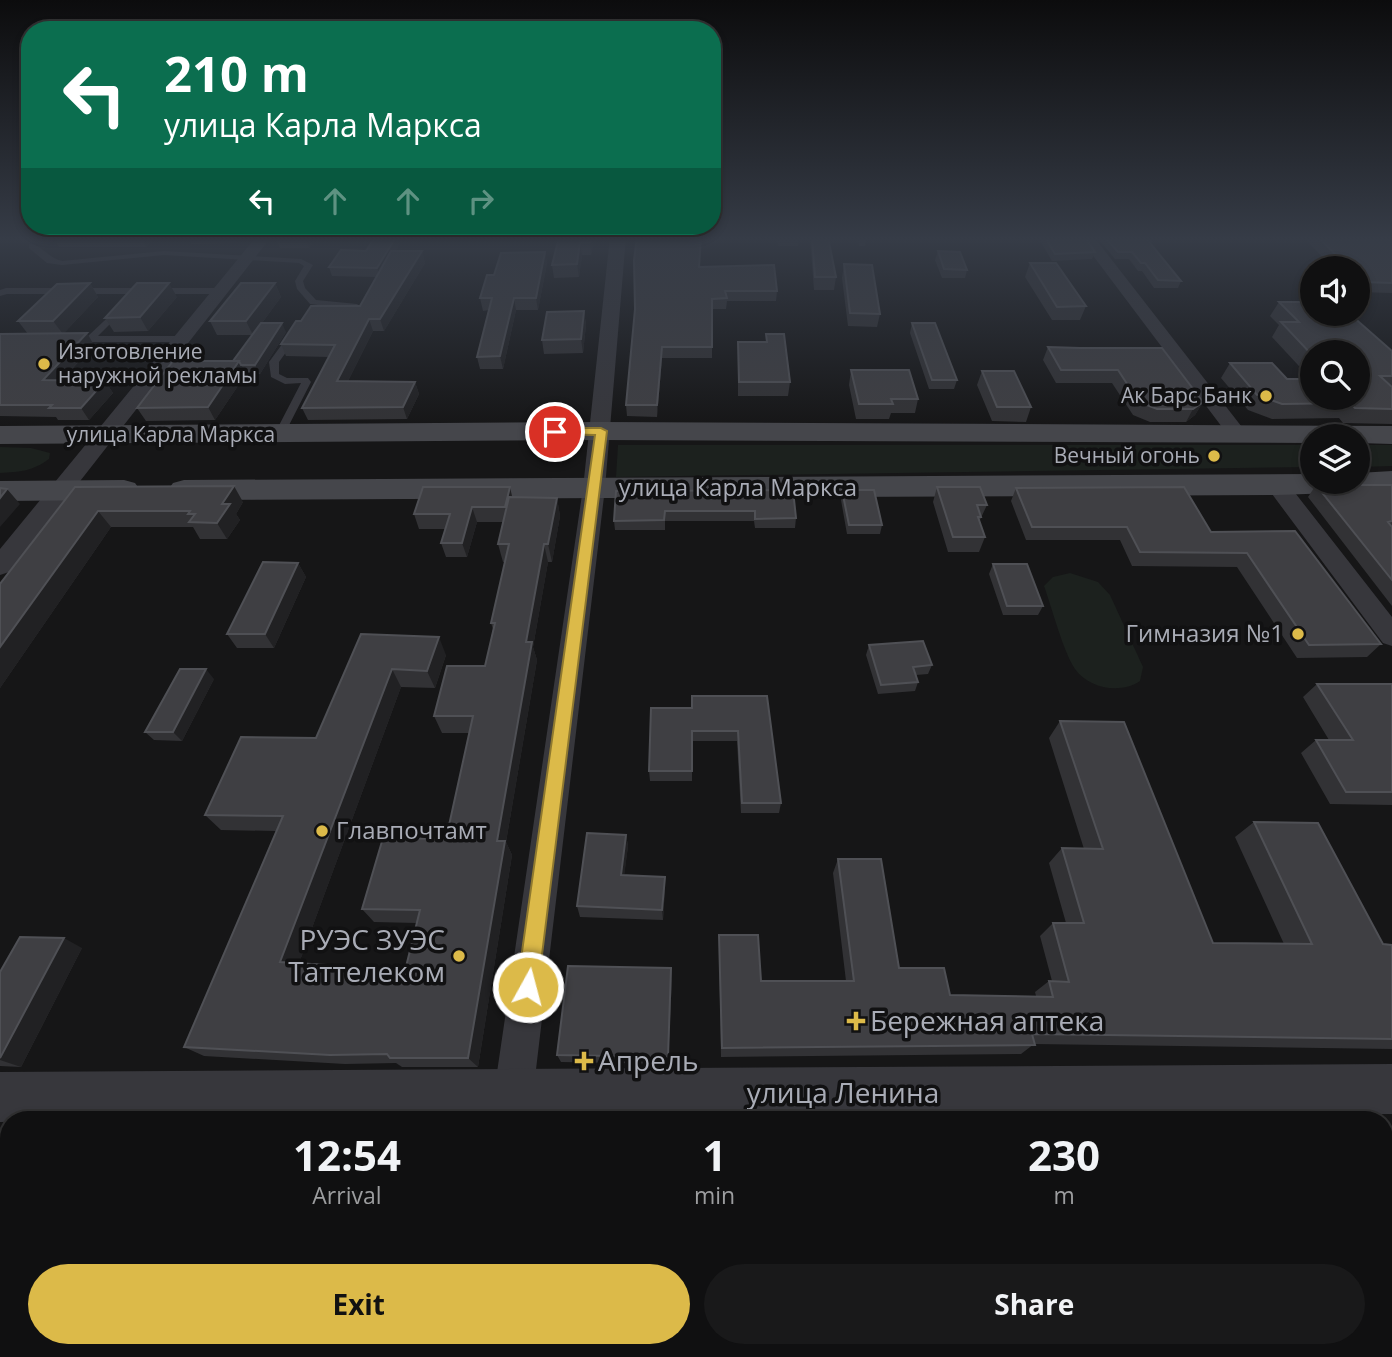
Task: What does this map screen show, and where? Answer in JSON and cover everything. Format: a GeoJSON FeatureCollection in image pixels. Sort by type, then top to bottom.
{"type":"FeatureCollection","features":[{"type":"Feature","properties":{"kind":"main road","name":"улица Карла Маркса"},"geometry":{"type":"LineString","coordinates":[[0,435],[102,437],[601,431],[1392,435]]}},
{"type":"Feature","properties":{"kind":"main road","name":"улица Карла Маркса"},"geometry":{"type":"LineString","coordinates":[[0,491],[1277,485],[1392,481]]}},
{"type":"Feature","properties":{"kind":"street"},"geometry":{"type":"LineString","coordinates":[[0,566],[213,300]]}},
{"type":"Feature","properties":{"kind":"street"},"geometry":{"type":"LineString","coordinates":[[512,1108],[594,488],[612,300]]}},
{"type":"Feature","properties":{"kind":"street"},"geometry":{"type":"LineString","coordinates":[[1135,300],[1238,435]]}},
{"type":"Feature","properties":{"kind":"street"},"geometry":{"type":"LineString","coordinates":[[1277,485],[1392,636]]}},
{"type":"Feature","properties":{"kind":"street","name":"улица Ленина"},"geometry":{"type":"LineString","coordinates":[[0,1097],[512,1108],[1076,1106],[1392,1089]]}},
{"type":"Feature","properties":{"kind":"lane"},"geometry":{"type":"LineString","coordinates":[[90,339],[127,300]]}},
{"type":"Feature","properties":{"kind":"lane"},"geometry":{"type":"LineString","coordinates":[[308,300],[312,306],[361,307]]}},
{"type":"Feature","properties":{"kind":"lane"},"geometry":{"type":"LineString","coordinates":[[279,435],[306,382],[285,381],[274,375],[274,362],[298,328]]}},
{"type":"Feature","properties":{"kind":"lane"},"geometry":{"type":"LineString","coordinates":[[64,340],[182,339]]}},
{"type":"Feature","properties":{"kind":"shaded area"},"geometry":{"type":"Polygon","coordinates":[[[618,445],[1300,445],[1300,467],[616,477],[618,445]]]}},
{"type":"Feature","properties":{"kind":"shaded area"},"geometry":{"type":"Polygon","coordinates":[[[1370,445],[1392,445],[1392,466],[1370,467],[1370,445]]]}},
{"type":"Feature","properties":{"kind":"shaded area"},"geometry":{"type":"Polygon","coordinates":[[[0,447],[31,448],[50,453],[49,459],[26,470],[0,473],[0,447]]]}},
{"type":"Feature","properties":{"kind":"shaded area"},"geometry":{"type":"Polygon","coordinates":[[[1070,573],[1098,582],[1110,595],[1143,667],[1140,681],[1124,687],[1106,687],[1088,681],[1075,669],[1062,641],[1044,586],[1053,577],[1070,573]]]}},
{"type":"Feature","properties":{"kind":"building"},"geometry":{"type":"Polygon","coordinates":[[[40,300],[73,300],[53,321],[18,321],[40,300]]]}},
{"type":"Feature","properties":{"kind":"building"},"geometry":{"type":"Polygon","coordinates":[[[121,300],[154,300],[140,317],[105,318],[121,300]]]}},
{"type":"Feature","properties":{"kind":"building"},"geometry":{"type":"Polygon","coordinates":[[[227,300],[262,300],[246,321],[210,321],[227,300]]]}},
{"type":"Feature","properties":{"kind":"building"},"geometry":{"type":"Polygon","coordinates":[[[363,300],[392,300],[380,319],[369,319],[337,381],[415,382],[403,407],[302,408],[335,345],[281,344],[296,321],[301,321],[311,306],[360,306],[363,300]]]}},
{"type":"Feature","properties":{"kind":"building"},"geometry":{"type":"Polygon","coordinates":[[[491,300],[513,300],[500,356],[477,357],[491,300]]]}},
{"type":"Feature","properties":{"kind":"building"},"geometry":{"type":"Polygon","coordinates":[[[635,300],[712,300],[712,347],[662,347],[657,405],[626,405],[635,300]]]}},
{"type":"Feature","properties":{"kind":"building"},"geometry":{"type":"Polygon","coordinates":[[[848,300],[878,300],[880,314],[850,313],[848,300]]]}},
{"type":"Feature","properties":{"kind":"building"},"geometry":{"type":"Polygon","coordinates":[[[1053,300],[1082,300],[1086,306],[1057,307],[1053,300]]]}},
{"type":"Feature","properties":{"kind":"building"},"geometry":{"type":"Polygon","coordinates":[[[1279,302],[1300,302],[1300,326],[1364,326],[1392,351],[1392,376],[1380,376],[1392,387],[1392,409],[1370,408],[1370,340],[1300,340],[1300,342],[1281,322],[1299,322],[1279,302]]]}},
{"type":"Feature","properties":{"kind":"building"},"geometry":{"type":"Polygon","coordinates":[[[584,311],[581,339],[542,340],[547,312],[584,311]]]}},
{"type":"Feature","properties":{"kind":"building"},"geometry":{"type":"Polygon","coordinates":[[[261,323],[282,323],[255,365],[241,365],[239,361],[233,361],[261,323]]]}},
{"type":"Feature","properties":{"kind":"building"},"geometry":{"type":"Polygon","coordinates":[[[912,323],[935,323],[957,380],[932,380],[912,323]]]}},
{"type":"Feature","properties":{"kind":"building"},"geometry":{"type":"Polygon","coordinates":[[[87,333],[43,380],[105,381],[81,408],[0,405],[0,334],[87,333]]]}},
{"type":"Feature","properties":{"kind":"building"},"geometry":{"type":"Polygon","coordinates":[[[766,334],[784,334],[790,382],[739,382],[738,342],[767,342],[766,334]]]}},
{"type":"Feature","properties":{"kind":"building"},"geometry":{"type":"Polygon","coordinates":[[[1048,347],[1162,348],[1203,402],[1193,409],[1157,409],[1139,402],[1118,370],[1061,370],[1048,347]]]}},
{"type":"Feature","properties":{"kind":"building"},"geometry":{"type":"Polygon","coordinates":[[[173,361],[239,361],[208,407],[137,408],[173,361]]]}},
{"type":"Feature","properties":{"kind":"building"},"geometry":{"type":"Polygon","coordinates":[[[1230,363],[1272,363],[1287,379],[1300,379],[1300,404],[1282,404],[1257,395],[1230,363]]]}},
{"type":"Feature","properties":{"kind":"building"},"geometry":{"type":"Polygon","coordinates":[[[851,370],[909,370],[918,399],[891,399],[893,404],[859,404],[851,370]]]}},
{"type":"Feature","properties":{"kind":"building"},"geometry":{"type":"Polygon","coordinates":[[[982,371],[1014,371],[1031,407],[997,407],[982,371]]]}},
{"type":"Feature","properties":{"kind":"building"},"geometry":{"type":"Polygon","coordinates":[[[1370,485],[1392,485],[1392,521],[1388,522],[1392,527],[1392,580],[1323,494],[1370,494],[1370,485]]]}},
{"type":"Feature","properties":{"kind":"building"},"geometry":{"type":"Polygon","coordinates":[[[234,486],[222,504],[230,504],[217,523],[189,522],[195,514],[188,514],[190,511],[98,511],[0,647],[0,584],[75,487],[234,486]]]}},
{"type":"Feature","properties":{"kind":"building"},"geometry":{"type":"Polygon","coordinates":[[[423,487],[510,487],[505,507],[472,507],[462,543],[441,543],[450,514],[414,514],[423,487]]]}},
{"type":"Feature","properties":{"kind":"building"},"geometry":{"type":"Polygon","coordinates":[[[937,487],[980,487],[987,505],[977,505],[985,537],[953,537],[937,487]]]}},
{"type":"Feature","properties":{"kind":"building"},"geometry":{"type":"Polygon","coordinates":[[[1184,487],[1211,532],[1295,531],[1381,644],[1309,645],[1247,553],[1140,552],[1127,527],[1032,527],[1016,488],[1184,487]]]}},
{"type":"Feature","properties":{"kind":"building"},"geometry":{"type":"Polygon","coordinates":[[[0,488],[7,489],[0,498],[0,488]]]}},
{"type":"Feature","properties":{"kind":"building"},"geometry":{"type":"Polygon","coordinates":[[[793,490],[796,518],[755,519],[755,511],[665,511],[664,520],[614,521],[616,491],[793,490]]]}},
{"type":"Feature","properties":{"kind":"building"},"geometry":{"type":"Polygon","coordinates":[[[842,490],[874,490],[882,525],[849,525],[842,490]]]}},
{"type":"Feature","properties":{"kind":"building"},"geometry":{"type":"Polygon","coordinates":[[[509,497],[557,498],[548,544],[544,544],[526,642],[532,642],[497,841],[505,841],[468,1058],[390,1058],[387,1054],[330,1055],[184,1047],[283,816],[205,815],[241,737],[316,738],[361,634],[439,637],[427,671],[392,669],[280,962],[358,967],[355,978],[403,979],[420,910],[362,909],[383,838],[446,839],[473,716],[434,716],[447,666],[485,666],[495,623],[491,623],[509,544],[498,544],[509,497]]]}},
{"type":"Feature","properties":{"kind":"building"},"geometry":{"type":"Polygon","coordinates":[[[263,562],[298,563],[265,634],[227,634],[263,562]]]}},
{"type":"Feature","properties":{"kind":"building"},"geometry":{"type":"Polygon","coordinates":[[[993,564],[1027,564],[1043,606],[1007,606],[993,564]]]}},
{"type":"Feature","properties":{"kind":"building"},"geometry":{"type":"Polygon","coordinates":[[[923,641],[932,665],[913,667],[918,682],[881,685],[869,645],[923,641]]]}},
{"type":"Feature","properties":{"kind":"building"},"geometry":{"type":"Polygon","coordinates":[[[180,669],[206,669],[173,732],[145,732],[180,669]]]}},
{"type":"Feature","properties":{"kind":"building"},"geometry":{"type":"Polygon","coordinates":[[[1317,684],[1392,684],[1392,792],[1346,792],[1316,740],[1353,740],[1317,684]]]}},
{"type":"Feature","properties":{"kind":"building"},"geometry":{"type":"Polygon","coordinates":[[[692,696],[767,696],[781,803],[742,803],[738,731],[692,731],[692,771],[649,771],[651,708],[692,708],[692,696]]]}},
{"type":"Feature","properties":{"kind":"building"},"geometry":{"type":"Polygon","coordinates":[[[1060,721],[1124,722],[1213,943],[1312,944],[1254,822],[1318,823],[1383,944],[1392,945],[1392,1039],[1032,1034],[1035,1045],[722,1048],[719,935],[758,935],[761,981],[854,981],[838,859],[881,859],[899,968],[944,968],[950,995],[1053,997],[1049,981],[1069,982],[1053,923],[1084,923],[1062,848],[1103,849],[1060,721]]]}},
{"type":"Feature","properties":{"kind":"building"},"geometry":{"type":"Polygon","coordinates":[[[587,833],[626,835],[621,875],[665,877],[662,910],[577,906],[587,833]]]}},
{"type":"Feature","properties":{"kind":"building"},"geometry":{"type":"Polygon","coordinates":[[[20,937],[64,938],[0,1058],[0,972],[20,937]]]}},
{"type":"Feature","properties":{"kind":"building"},"geometry":{"type":"Polygon","coordinates":[[[568,966],[671,968],[668,1057],[557,1055],[568,966]]]}},
{"type":"Feature","properties":{"kind":"place","name":"Изготовление наружной рекламы"},"geometry":{"type":"Point","coordinates":[44,364]}},
{"type":"Feature","properties":{"kind":"place","name":"Ак Барс Банк"},"geometry":{"type":"Point","coordinates":[1266,396]}},
{"type":"Feature","properties":{"kind":"place","name":"Вечный огонь"},"geometry":{"type":"Point","coordinates":[1214,456]}},
{"type":"Feature","properties":{"kind":"place","name":"Гимназия №1"},"geometry":{"type":"Point","coordinates":[1298,634]}},
{"type":"Feature","properties":{"kind":"place","name":"Главпочтамт"},"geometry":{"type":"Point","coordinates":[322,831]}},
{"type":"Feature","properties":{"kind":"place","name":"РУЭС ЗУЭС Таттелеком"},"geometry":{"type":"Point","coordinates":[459,956]}},
{"type":"Feature","properties":{"kind":"place","name":"Бережная аптека"},"geometry":{"type":"Point","coordinates":[856,1021]}},
{"type":"Feature","properties":{"kind":"place","name":"Апрель"},"geometry":{"type":"Point","coordinates":[584,1061]}},
{"type":"Feature","properties":{"kind":"route"},"geometry":{"type":"LineString","coordinates":[[528,987],[601,431],[555,432]]}}]}
